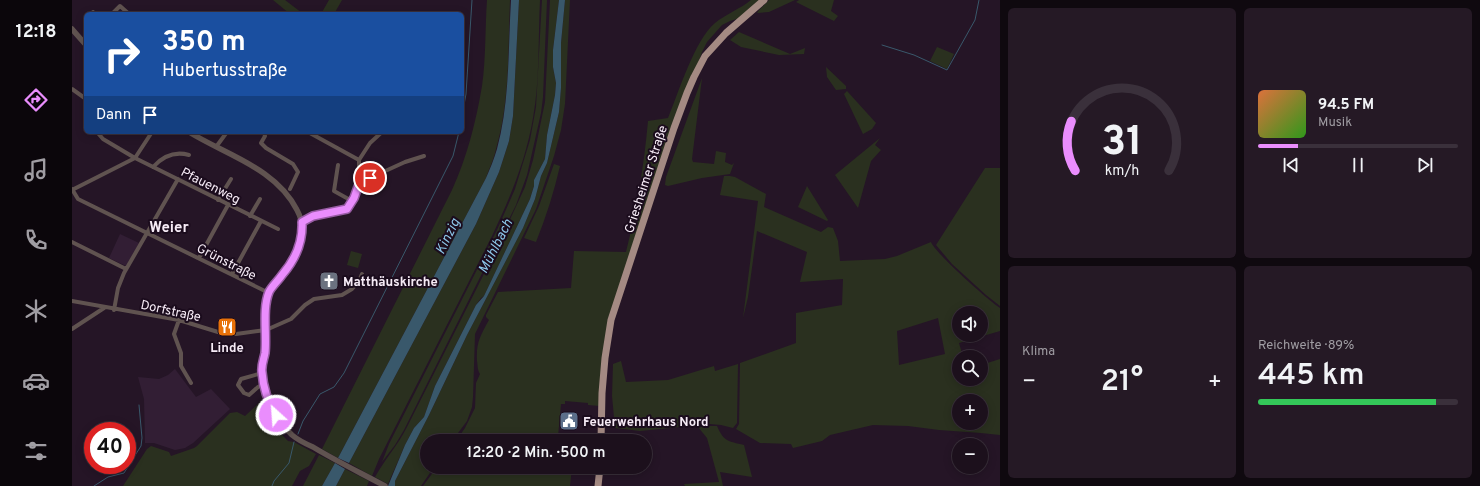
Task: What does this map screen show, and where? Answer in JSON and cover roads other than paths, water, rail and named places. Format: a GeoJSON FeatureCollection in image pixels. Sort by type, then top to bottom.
{"type":"FeatureCollection","features":[{"type":"Feature","properties":{"kind":"main road","name":"Griesheimer Straße"},"geometry":{"type":"LineString","coordinates":[[601,434],[602,393],[605,358],[611,320],[672,135],[694,77],[705,56],[726,33],[764,0]]}},
{"type":"Feature","properties":{"kind":"main road"},"geometry":{"type":"LineString","coordinates":[[598,486],[599,474]]}},
{"type":"Feature","properties":{"kind":"street"},"geometry":{"type":"LineString","coordinates":[[114,12],[120,6],[127,12]]}},
{"type":"Feature","properties":{"kind":"street"},"geometry":{"type":"LineString","coordinates":[[72,28],[84,43]]}},
{"type":"Feature","properties":{"kind":"street"},"geometry":{"type":"LineString","coordinates":[[72,90],[84,98]]}},
{"type":"Feature","properties":{"kind":"street","name":"Pfauenweg"},"geometry":{"type":"LineString","coordinates":[[99,134],[103,139],[135,158],[278,229]]}},
{"type":"Feature","properties":{"kind":"street"},"geometry":{"type":"LineString","coordinates":[[72,189],[135,158],[151,134]]}},
{"type":"Feature","properties":{"kind":"street"},"geometry":{"type":"LineString","coordinates":[[193,134],[268,175],[285,191],[298,210],[302,222],[302,236],[297,253],[269,293],[265,353],[262,373],[271,408],[293,436],[383,485]]}},
{"type":"Feature","properties":{"kind":"street"},"geometry":{"type":"LineString","coordinates":[[216,147],[226,134]]}},
{"type":"Feature","properties":{"kind":"street"},"geometry":{"type":"LineString","coordinates":[[264,134],[261,143],[266,148],[293,164],[298,172],[290,189]]}},
{"type":"Feature","properties":{"kind":"street"},"geometry":{"type":"LineString","coordinates":[[312,134],[359,160]]}},
{"type":"Feature","properties":{"kind":"street"},"geometry":{"type":"LineString","coordinates":[[302,222],[313,216],[347,209],[359,184],[359,160],[370,143],[380,134]]}},
{"type":"Feature","properties":{"kind":"street"},"geometry":{"type":"LineString","coordinates":[[153,167],[160,160],[170,154],[181,153],[189,155]]}},
{"type":"Feature","properties":{"kind":"street"},"geometry":{"type":"LineString","coordinates":[[359,184],[405,162],[424,156]]}},
{"type":"Feature","properties":{"kind":"street"},"geometry":{"type":"LineString","coordinates":[[338,165],[334,191],[352,201]]}},
{"type":"Feature","properties":{"kind":"street"},"geometry":{"type":"LineString","coordinates":[[114,310],[118,288],[126,269],[178,179]]}},
{"type":"Feature","properties":{"kind":"street"},"geometry":{"type":"LineString","coordinates":[[218,200],[231,179]]}},
{"type":"Feature","properties":{"kind":"street","name":"Grünstraße"},"geometry":{"type":"LineString","coordinates":[[72,189],[78,198],[269,293]]}},
{"type":"Feature","properties":{"kind":"street"},"geometry":{"type":"LineString","coordinates":[[250,216],[260,199]]}},
{"type":"Feature","properties":{"kind":"street"},"geometry":{"type":"LineString","coordinates":[[199,258],[228,205]]}},
{"type":"Feature","properties":{"kind":"street"},"geometry":{"type":"LineString","coordinates":[[232,274],[261,221]]}},
{"type":"Feature","properties":{"kind":"street"},"geometry":{"type":"LineString","coordinates":[[72,242],[126,269]]}},
{"type":"Feature","properties":{"kind":"street","name":"Dorfstraße"},"geometry":{"type":"LineString","coordinates":[[72,301],[114,310],[179,320],[236,334],[266,330],[290,319],[304,305],[314,299],[342,294],[352,289],[362,274]]}},
{"type":"Feature","properties":{"kind":"street"},"geometry":{"type":"LineString","coordinates":[[72,329],[104,308]]}},
{"type":"Feature","properties":{"kind":"street"},"geometry":{"type":"LineString","coordinates":[[179,320],[174,334],[181,353],[181,366],[191,383]]}},
{"type":"Feature","properties":{"kind":"street"},"geometry":{"type":"LineString","coordinates":[[262,373],[241,378],[238,385],[240,389],[249,395],[264,384]]}},
{"type":"Feature","properties":{"kind":"water"},"geometry":{"type":"Polygon","coordinates":[[[511,0],[519,0],[513,116],[509,141],[499,172],[476,224],[349,463],[338,458],[486,178],[495,156],[504,113],[508,75],[511,0]]]}},
{"type":"Feature","properties":{"kind":"water"},"geometry":{"type":"Polygon","coordinates":[[[559,0],[565,0],[561,43],[561,88],[559,112],[547,163],[541,176],[535,199],[523,228],[467,335],[429,415],[395,481],[395,486],[388,486],[405,445],[414,428],[424,417],[435,386],[476,305],[484,296],[530,199],[534,186],[534,180],[545,159],[547,135],[555,95],[556,83],[553,67],[553,50],[559,0]]]}},
{"type":"Feature","properties":{"kind":"water"},"geometry":{"type":"Polygon","coordinates":[[[335,463],[345,469],[336,486],[322,486],[335,463]]]}},
{"type":"Feature","properties":{"kind":"waterway"},"geometry":{"type":"LineString","coordinates":[[464,105],[472,0]]}},
{"type":"Feature","properties":{"kind":"waterway"},"geometry":{"type":"LineString","coordinates":[[882,45],[914,55],[947,70],[975,20],[979,0]]}},
{"type":"Feature","properties":{"kind":"waterway"},"geometry":{"type":"LineString","coordinates":[[298,434],[303,421],[320,394],[334,387],[344,373],[453,156],[458,134]]}},
{"type":"Feature","properties":{"kind":"waterway"},"geometry":{"type":"LineString","coordinates":[[94,486],[108,477],[124,473],[141,446],[142,438],[139,405]]}},
{"type":"Feature","properties":{"kind":"waterway"},"geometry":{"type":"LineString","coordinates":[[272,486],[274,481],[289,463],[294,442]]}},
{"type":"Feature","properties":{"kind":"place","name":"Matthäuskirche"},"geometry":{"type":"Point","coordinates":[329,281]}},
{"type":"Feature","properties":{"kind":"place","name":"Linde"},"geometry":{"type":"Point","coordinates":[227,327]}},
{"type":"Feature","properties":{"kind":"place","name":"Feuerwehrhaus Nord"},"geometry":{"type":"Point","coordinates":[569,421]}},
{"type":"Feature","properties":{"kind":"district","name":"Weier"},"geometry":{"type":"Point","coordinates":[169,227]}},
{"type":"Feature","properties":{"kind":"water label","name":"Kinzig"},"geometry":{"type":"Point","coordinates":[447,236]}},
{"type":"Feature","properties":{"kind":"water label","name":"Mühlbach"},"geometry":{"type":"Point","coordinates":[495,246]}}]}
